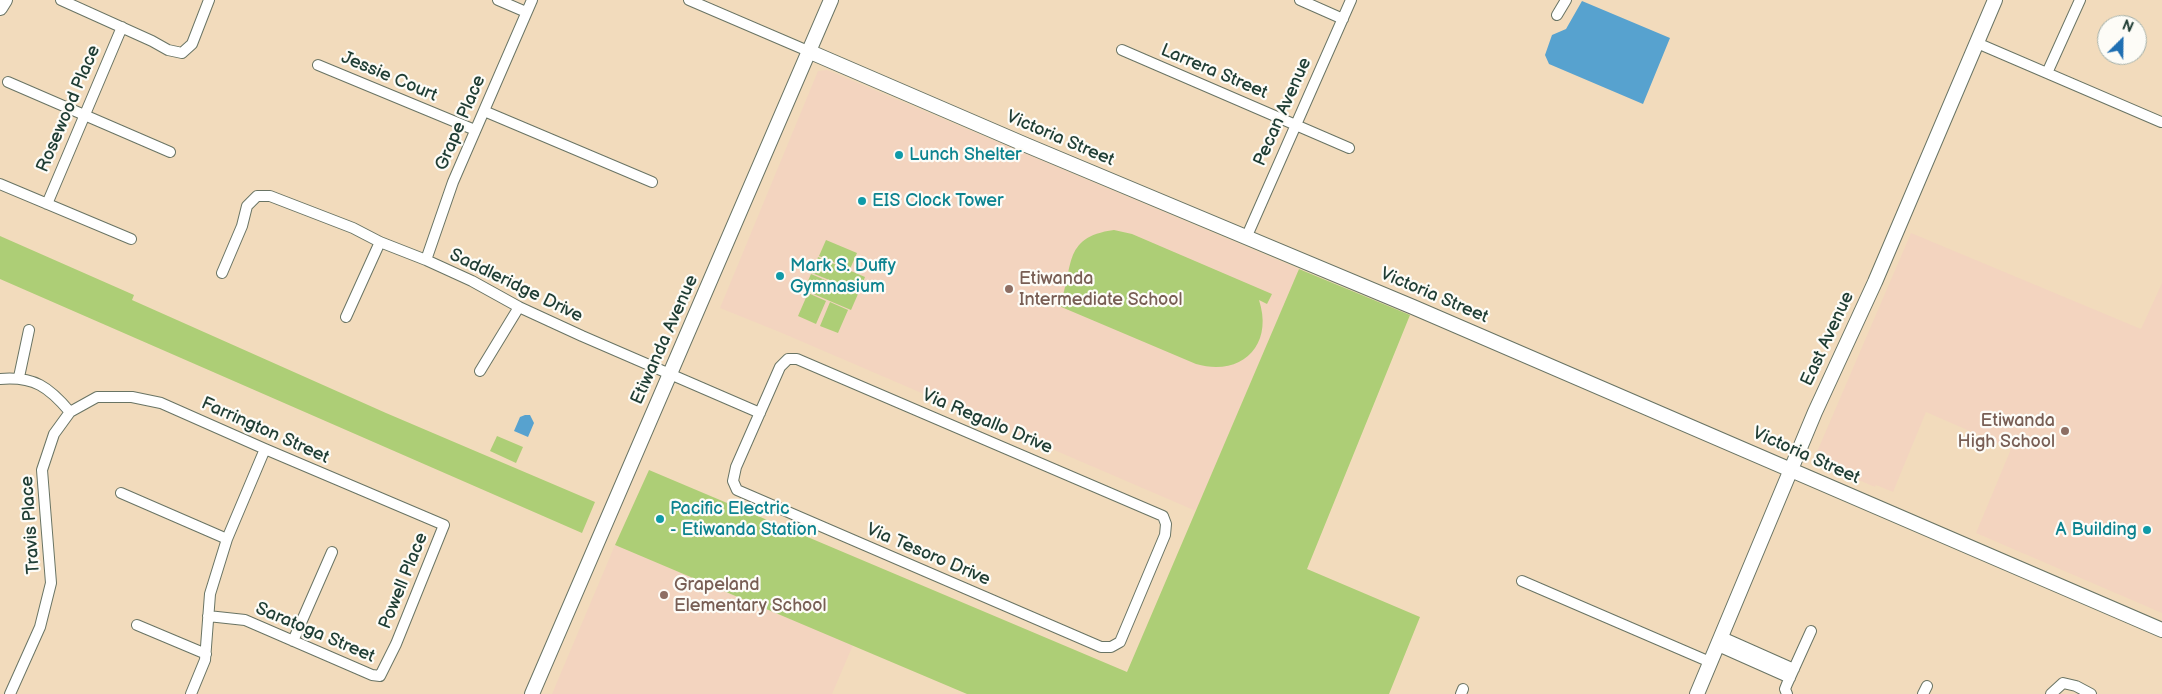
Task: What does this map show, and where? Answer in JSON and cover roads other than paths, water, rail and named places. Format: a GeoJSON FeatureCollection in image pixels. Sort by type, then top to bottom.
{"type":"FeatureCollection","features":[{"type":"Feature","properties":{"kind":"street"},"geometry":{"type":"LineString","coordinates":[[0,8],[5,0]]}},
{"type":"Feature","properties":{"kind":"street"},"geometry":{"type":"LineString","coordinates":[[61,0],[168,50],[182,53],[192,44],[209,0]]}},
{"type":"Feature","properties":{"kind":"street"},"geometry":{"type":"LineString","coordinates":[[498,0],[526,12]]}},
{"type":"Feature","properties":{"kind":"street","name":"Grape Place"},"geometry":{"type":"LineString","coordinates":[[426,260],[447,198],[532,0]]}},
{"type":"Feature","properties":{"kind":"street","name":"Victoria Street"},"geometry":{"type":"LineString","coordinates":[[690,0],[1792,470],[2162,630]]}},
{"type":"Feature","properties":{"kind":"street","name":"Etiwanda Avenue"},"geometry":{"type":"LineString","coordinates":[[532,694],[831,0]]}},
{"type":"Feature","properties":{"kind":"street"},"geometry":{"type":"LineString","coordinates":[[1300,0],[1343,18]]}},
{"type":"Feature","properties":{"kind":"street","name":"Pecan Avenue"},"geometry":{"type":"LineString","coordinates":[[1246,238],[1351,0]]}},
{"type":"Feature","properties":{"kind":"street"},"geometry":{"type":"LineString","coordinates":[[1556,15],[1566,0]]}},
{"type":"Feature","properties":{"kind":"street","name":"East Avenue"},"geometry":{"type":"LineString","coordinates":[[1697,694],[1815,412],[1875,282],[1995,0]]}},
{"type":"Feature","properties":{"kind":"street"},"geometry":{"type":"LineString","coordinates":[[2047,73],[2080,0]]}},
{"type":"Feature","properties":{"kind":"street","name":"Rosewood Place"},"geometry":{"type":"LineString","coordinates":[[47,204],[122,27]]}},
{"type":"Feature","properties":{"kind":"street"},"geometry":{"type":"LineString","coordinates":[[1977,43],[2162,122]]}},
{"type":"Feature","properties":{"kind":"street","name":"Larrera Street"},"geometry":{"type":"LineString","coordinates":[[1122,50],[1349,148]]}},
{"type":"Feature","properties":{"kind":"street","name":"Jessie Court"},"geometry":{"type":"LineString","coordinates":[[318,65],[475,130]]}},
{"type":"Feature","properties":{"kind":"street"},"geometry":{"type":"LineString","coordinates":[[8,82],[170,152]]}},
{"type":"Feature","properties":{"kind":"street"},"geometry":{"type":"LineString","coordinates":[[484,111],[652,182]]}},
{"type":"Feature","properties":{"kind":"street"},"geometry":{"type":"LineString","coordinates":[[0,184],[131,239]]}},
{"type":"Feature","properties":{"kind":"street","name":"Saddleridge Drive"},"geometry":{"type":"LineString","coordinates":[[222,273],[242,226],[247,206],[256,196],[270,196],[353,228],[380,242],[426,260],[472,281],[519,307],[760,413]]}},
{"type":"Feature","properties":{"kind":"street"},"geometry":{"type":"LineString","coordinates":[[346,317],[380,242]]}},
{"type":"Feature","properties":{"kind":"street"},"geometry":{"type":"LineString","coordinates":[[480,371],[519,307]]}},
{"type":"Feature","properties":{"kind":"street"},"geometry":{"type":"LineString","coordinates":[[19,378],[28,330]]}},
{"type":"Feature","properties":{"kind":"street","name":"Via Regallo Drive"},"geometry":{"type":"LineString","coordinates":[[760,413],[780,367],[788,359],[798,358],[1163,516],[1166,524],[1165,535],[1120,642],[1111,647]]}},
{"type":"Feature","properties":{"kind":"street"},"geometry":{"type":"LineString","coordinates":[[0,379],[19,378],[37,383],[55,394],[70,412]]}},
{"type":"Feature","properties":{"kind":"street","name":"Farrington Street"},"geometry":{"type":"LineString","coordinates":[[70,412],[97,397],[132,397],[161,403],[265,450],[444,524]]}},
{"type":"Feature","properties":{"kind":"street","name":"Travis Place"},"geometry":{"type":"LineString","coordinates":[[10,694],[40,627],[52,583],[42,470],[54,434],[70,412]]}},
{"type":"Feature","properties":{"kind":"street","name":"Via Tesoro Drive"},"geometry":{"type":"LineString","coordinates":[[760,413],[734,473],[734,488],[1101,647],[1111,647]]}},
{"type":"Feature","properties":{"kind":"street"},"geometry":{"type":"LineString","coordinates":[[191,694],[206,654],[210,594],[227,539],[265,450]]}},
{"type":"Feature","properties":{"kind":"street"},"geometry":{"type":"LineString","coordinates":[[121,493],[227,539]]}},
{"type":"Feature","properties":{"kind":"street","name":"Powell Place"},"geometry":{"type":"LineString","coordinates":[[380,676],[396,644],[444,524]]}},
{"type":"Feature","properties":{"kind":"street"},"geometry":{"type":"LineString","coordinates":[[293,640],[332,552]]}},
{"type":"Feature","properties":{"kind":"street"},"geometry":{"type":"LineString","coordinates":[[1522,580],[1710,662]]}},
{"type":"Feature","properties":{"kind":"street","name":"Saratoga Street"},"geometry":{"type":"LineString","coordinates":[[208,616],[245,620],[372,675],[380,676]]}},
{"type":"Feature","properties":{"kind":"street"},"geometry":{"type":"LineString","coordinates":[[137,625],[206,654]]}},
{"type":"Feature","properties":{"kind":"street"},"geometry":{"type":"LineString","coordinates":[[1787,694],[1785,689],[1811,631]]}},
{"type":"Feature","properties":{"kind":"street"},"geometry":{"type":"LineString","coordinates":[[1720,641],[1792,673]]}},
{"type":"Feature","properties":{"kind":"street"},"geometry":{"type":"LineString","coordinates":[[2052,694],[2063,683],[2076,686],[2091,694]]}},
{"type":"Feature","properties":{"kind":"water"},"geometry":{"type":"Polygon","coordinates":[[[1582,1],[1670,38],[1643,104],[1549,64],[1545,55],[1552,35],[1566,29],[1582,1]]]}},
{"type":"Feature","properties":{"kind":"water"},"geometry":{"type":"Polygon","coordinates":[[[530,415],[534,423],[528,437],[514,431],[520,417],[530,415]]]}},
{"type":"Feature","properties":{"kind":"place","name":"Lunch Shelter"},"geometry":{"type":"Point","coordinates":[899,155]}},
{"type":"Feature","properties":{"kind":"place","name":"EIS Clock Tower"},"geometry":{"type":"Point","coordinates":[862,201]}},
{"type":"Feature","properties":{"kind":"place","name":"Mark S. Duffy Gymnasium"},"geometry":{"type":"Point","coordinates":[780,276]}},
{"type":"Feature","properties":{"kind":"place","name":"Etiwanda Intermediate School"},"geometry":{"type":"Point","coordinates":[1009,289]}},
{"type":"Feature","properties":{"kind":"place","name":"Etiwanda High School"},"geometry":{"type":"Point","coordinates":[2065,431]}},
{"type":"Feature","properties":{"kind":"place","name":"Pacific Electric - Etiwanda Station"},"geometry":{"type":"Point","coordinates":[660,519]}},
{"type":"Feature","properties":{"kind":"place","name":"A Building"},"geometry":{"type":"Point","coordinates":[2147,530]}},
{"type":"Feature","properties":{"kind":"place","name":"Grapeland Elementary School"},"geometry":{"type":"Point","coordinates":[664,595]}}]}
